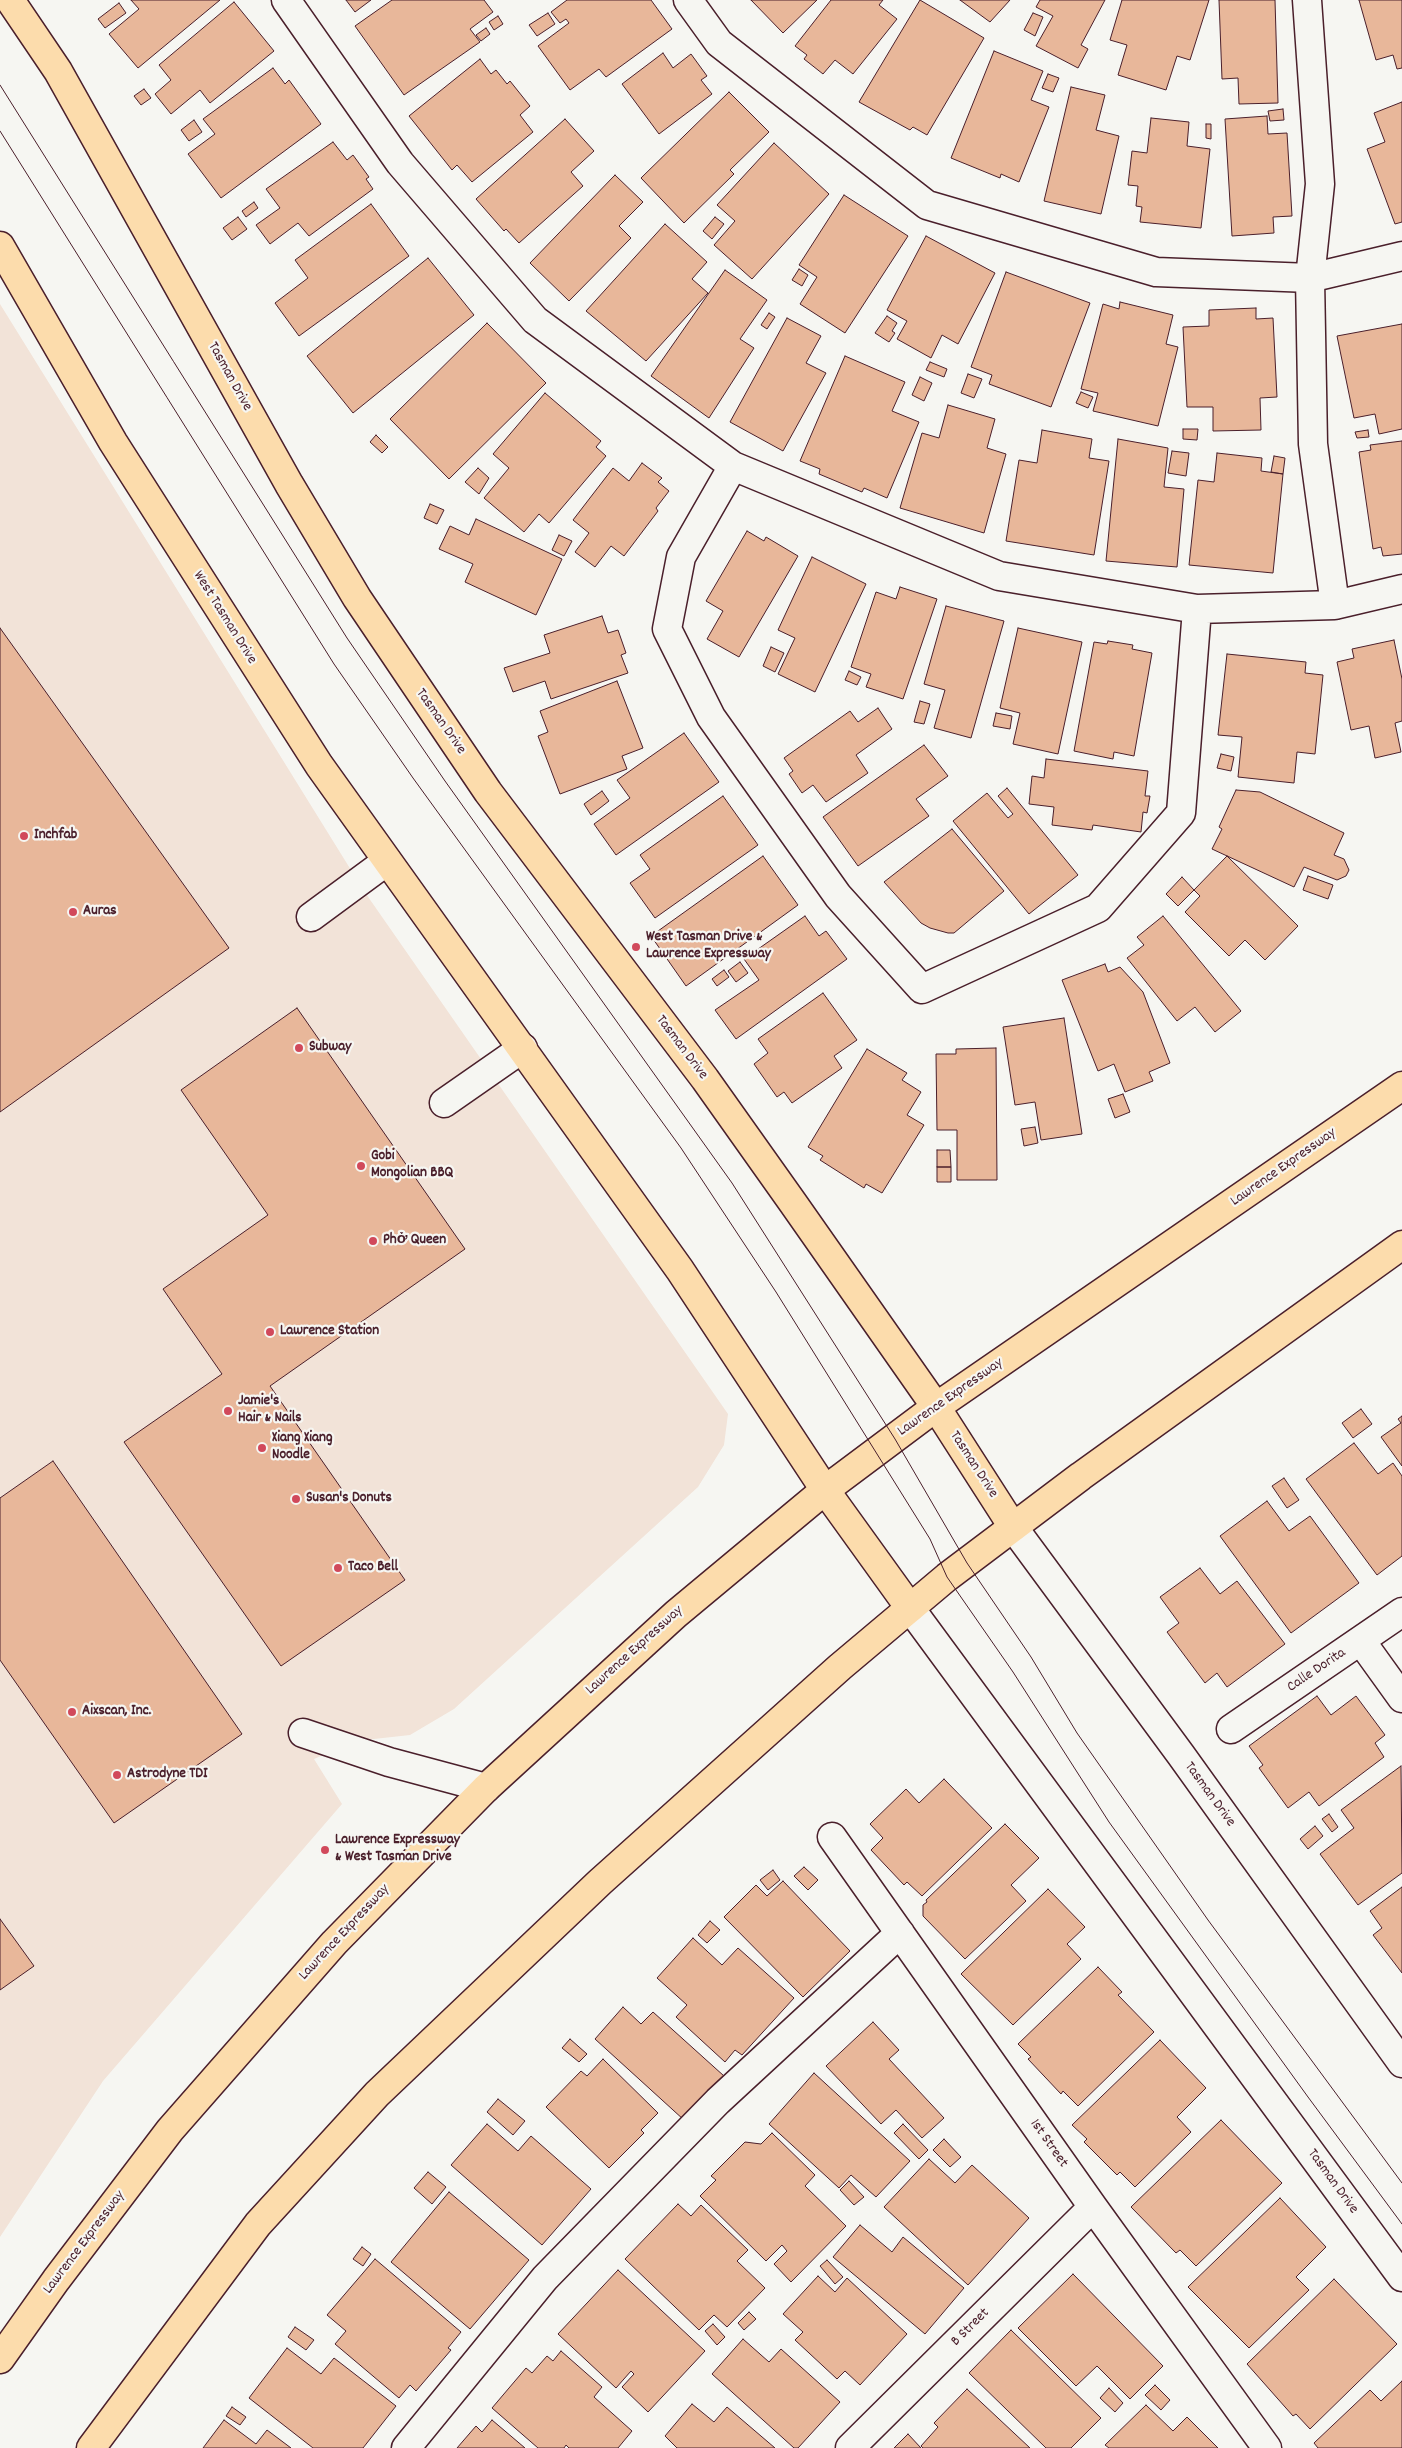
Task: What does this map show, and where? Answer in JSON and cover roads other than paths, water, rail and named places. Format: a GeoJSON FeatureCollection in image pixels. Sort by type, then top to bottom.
{"type":"FeatureCollection","features":[{"type":"Feature","properties":{"kind":"main road","name":"Tasman Drive"},"geometry":{"type":"LineString","coordinates":[[10,0],[58,71],[289,484],[357,598],[488,792],[705,1079],[936,1407],[1013,1527]]}},
{"type":"Feature","properties":{"kind":"main road","name":"West Tasman Drive"},"geometry":{"type":"LineString","coordinates":[[0,246],[113,442],[249,658],[338,792]]}},
{"type":"Feature","properties":{"kind":"main road","name":"Tasman Drive"},"geometry":{"type":"LineString","coordinates":[[338,792],[680,1270],[825,1490],[910,1608]]}},
{"type":"Feature","properties":{"kind":"main road","name":"Lawrence Expressway"},"geometry":{"type":"LineString","coordinates":[[0,2358],[56,2280],[170,2130],[334,1943],[486,1788],[676,1614],[825,1490],[936,1407],[1402,1086]]}},
{"type":"Feature","properties":{"kind":"main road"},"geometry":{"type":"LineString","coordinates":[[91,2448],[258,2224],[377,2094],[600,1882],[776,1724],[910,1608],[1081,1476],[1402,1245]]}},
{"type":"Feature","properties":{"kind":"street"},"geometry":{"type":"LineString","coordinates":[[286,0],[400,163],[535,320],[733,466],[999,576],[1197,609],[1335,606],[1401,593]]}},
{"type":"Feature","properties":{"kind":"street"},"geometry":{"type":"LineString","coordinates":[[688,0],[719,43],[927,205],[1156,272],[1310,278],[1402,256]]}},
{"type":"Feature","properties":{"kind":"street"},"geometry":{"type":"LineString","coordinates":[[1307,0],[1320,184],[1310,278],[1313,444],[1335,606]]}},
{"type":"Feature","properties":{"kind":"street"},"geometry":{"type":"LineString","coordinates":[[733,466],[682,557],[667,630],[711,717],[838,896],[922,989],[1098,908],[1181,813],[1197,609]]}},
{"type":"Feature","properties":{"kind":"street"},"geometry":{"type":"LineString","coordinates":[[311,916],[387,861]]}},
{"type":"Feature","properties":{"kind":"street"},"geometry":{"type":"LineString","coordinates":[[444,1103],[523,1048]]}},
{"type":"Feature","properties":{"kind":"street","name":"Tasman Drive"},"geometry":{"type":"LineString","coordinates":[[1013,1527],[1181,1755],[1402,2064]]}},
{"type":"Feature","properties":{"kind":"street","name":"Tasman Drive"},"geometry":{"type":"LineString","coordinates":[[910,1608],[1402,2277]]}},
{"type":"Feature","properties":{"kind":"street","name":"Calle Dorita"},"geometry":{"type":"LineString","coordinates":[[1231,1729],[1402,1612]]}},
{"type":"Feature","properties":{"kind":"street"},"geometry":{"type":"LineString","coordinates":[[1361,1641],[1402,1698]]}},
{"type":"Feature","properties":{"kind":"street"},"geometry":{"type":"LineString","coordinates":[[302,1733],[390,1762],[486,1788]]}},
{"type":"Feature","properties":{"kind":"street","name":"1st Street"},"geometry":{"type":"LineString","coordinates":[[832,1837],[1093,2207],[1267,2448]]}},
{"type":"Feature","properties":{"kind":"street"},"geometry":{"type":"LineString","coordinates":[[406,2448],[545,2278],[718,2101],[900,1934]]}},
{"type":"Feature","properties":{"kind":"street","name":"B Street"},"geometry":{"type":"LineString","coordinates":[[850,2448],[1093,2207]]}},
{"type":"Feature","properties":{"kind":"tram line"},"geometry":{"type":"LineString","coordinates":[[0,85],[347,638],[445,781],[732,1183],[895,1439],[967,1563],[1031,1657],[1077,1733],[1208,1920],[1402,2183]]}},
{"type":"Feature","properties":{"kind":"tram line"},"geometry":{"type":"LineString","coordinates":[[0,131],[334,664],[413,778],[681,1148],[776,1292],[930,1539],[947,1577],[1013,1672],[1109,1822],[1402,2224]]}},
{"type":"Feature","properties":{"kind":"place","name":"Inchfab"},"geometry":{"type":"Point","coordinates":[24,836]}},
{"type":"Feature","properties":{"kind":"place","name":"Auras"},"geometry":{"type":"Point","coordinates":[73,912]}},
{"type":"Feature","properties":{"kind":"place","name":"West Tasman Drive & Lawrence Expressway"},"geometry":{"type":"Point","coordinates":[636,947]}},
{"type":"Feature","properties":{"kind":"place","name":"Subway"},"geometry":{"type":"Point","coordinates":[299,1048]}},
{"type":"Feature","properties":{"kind":"place","name":"Gobi Mongolian BBQ"},"geometry":{"type":"Point","coordinates":[361,1166]}},
{"type":"Feature","properties":{"kind":"place","name":"Phở Queen"},"geometry":{"type":"Point","coordinates":[373,1241]}},
{"type":"Feature","properties":{"kind":"place","name":"Lawrence Station"},"geometry":{"type":"Point","coordinates":[270,1332]}},
{"type":"Feature","properties":{"kind":"place","name":"Jamie's Hair & Nails"},"geometry":{"type":"Point","coordinates":[228,1411]}},
{"type":"Feature","properties":{"kind":"place","name":"Xiang Xiang Noodle"},"geometry":{"type":"Point","coordinates":[262,1448]}},
{"type":"Feature","properties":{"kind":"place","name":"Susan's Donuts"},"geometry":{"type":"Point","coordinates":[296,1499]}},
{"type":"Feature","properties":{"kind":"place","name":"Taco Bell"},"geometry":{"type":"Point","coordinates":[338,1568]}},
{"type":"Feature","properties":{"kind":"place","name":"Aixscan, Inc."},"geometry":{"type":"Point","coordinates":[72,1712]}},
{"type":"Feature","properties":{"kind":"place","name":"Astrodyne TDI"},"geometry":{"type":"Point","coordinates":[117,1775]}},
{"type":"Feature","properties":{"kind":"place","name":"Lawrence Expressway & West Tasman Drive"},"geometry":{"type":"Point","coordinates":[325,1850]}}]}
